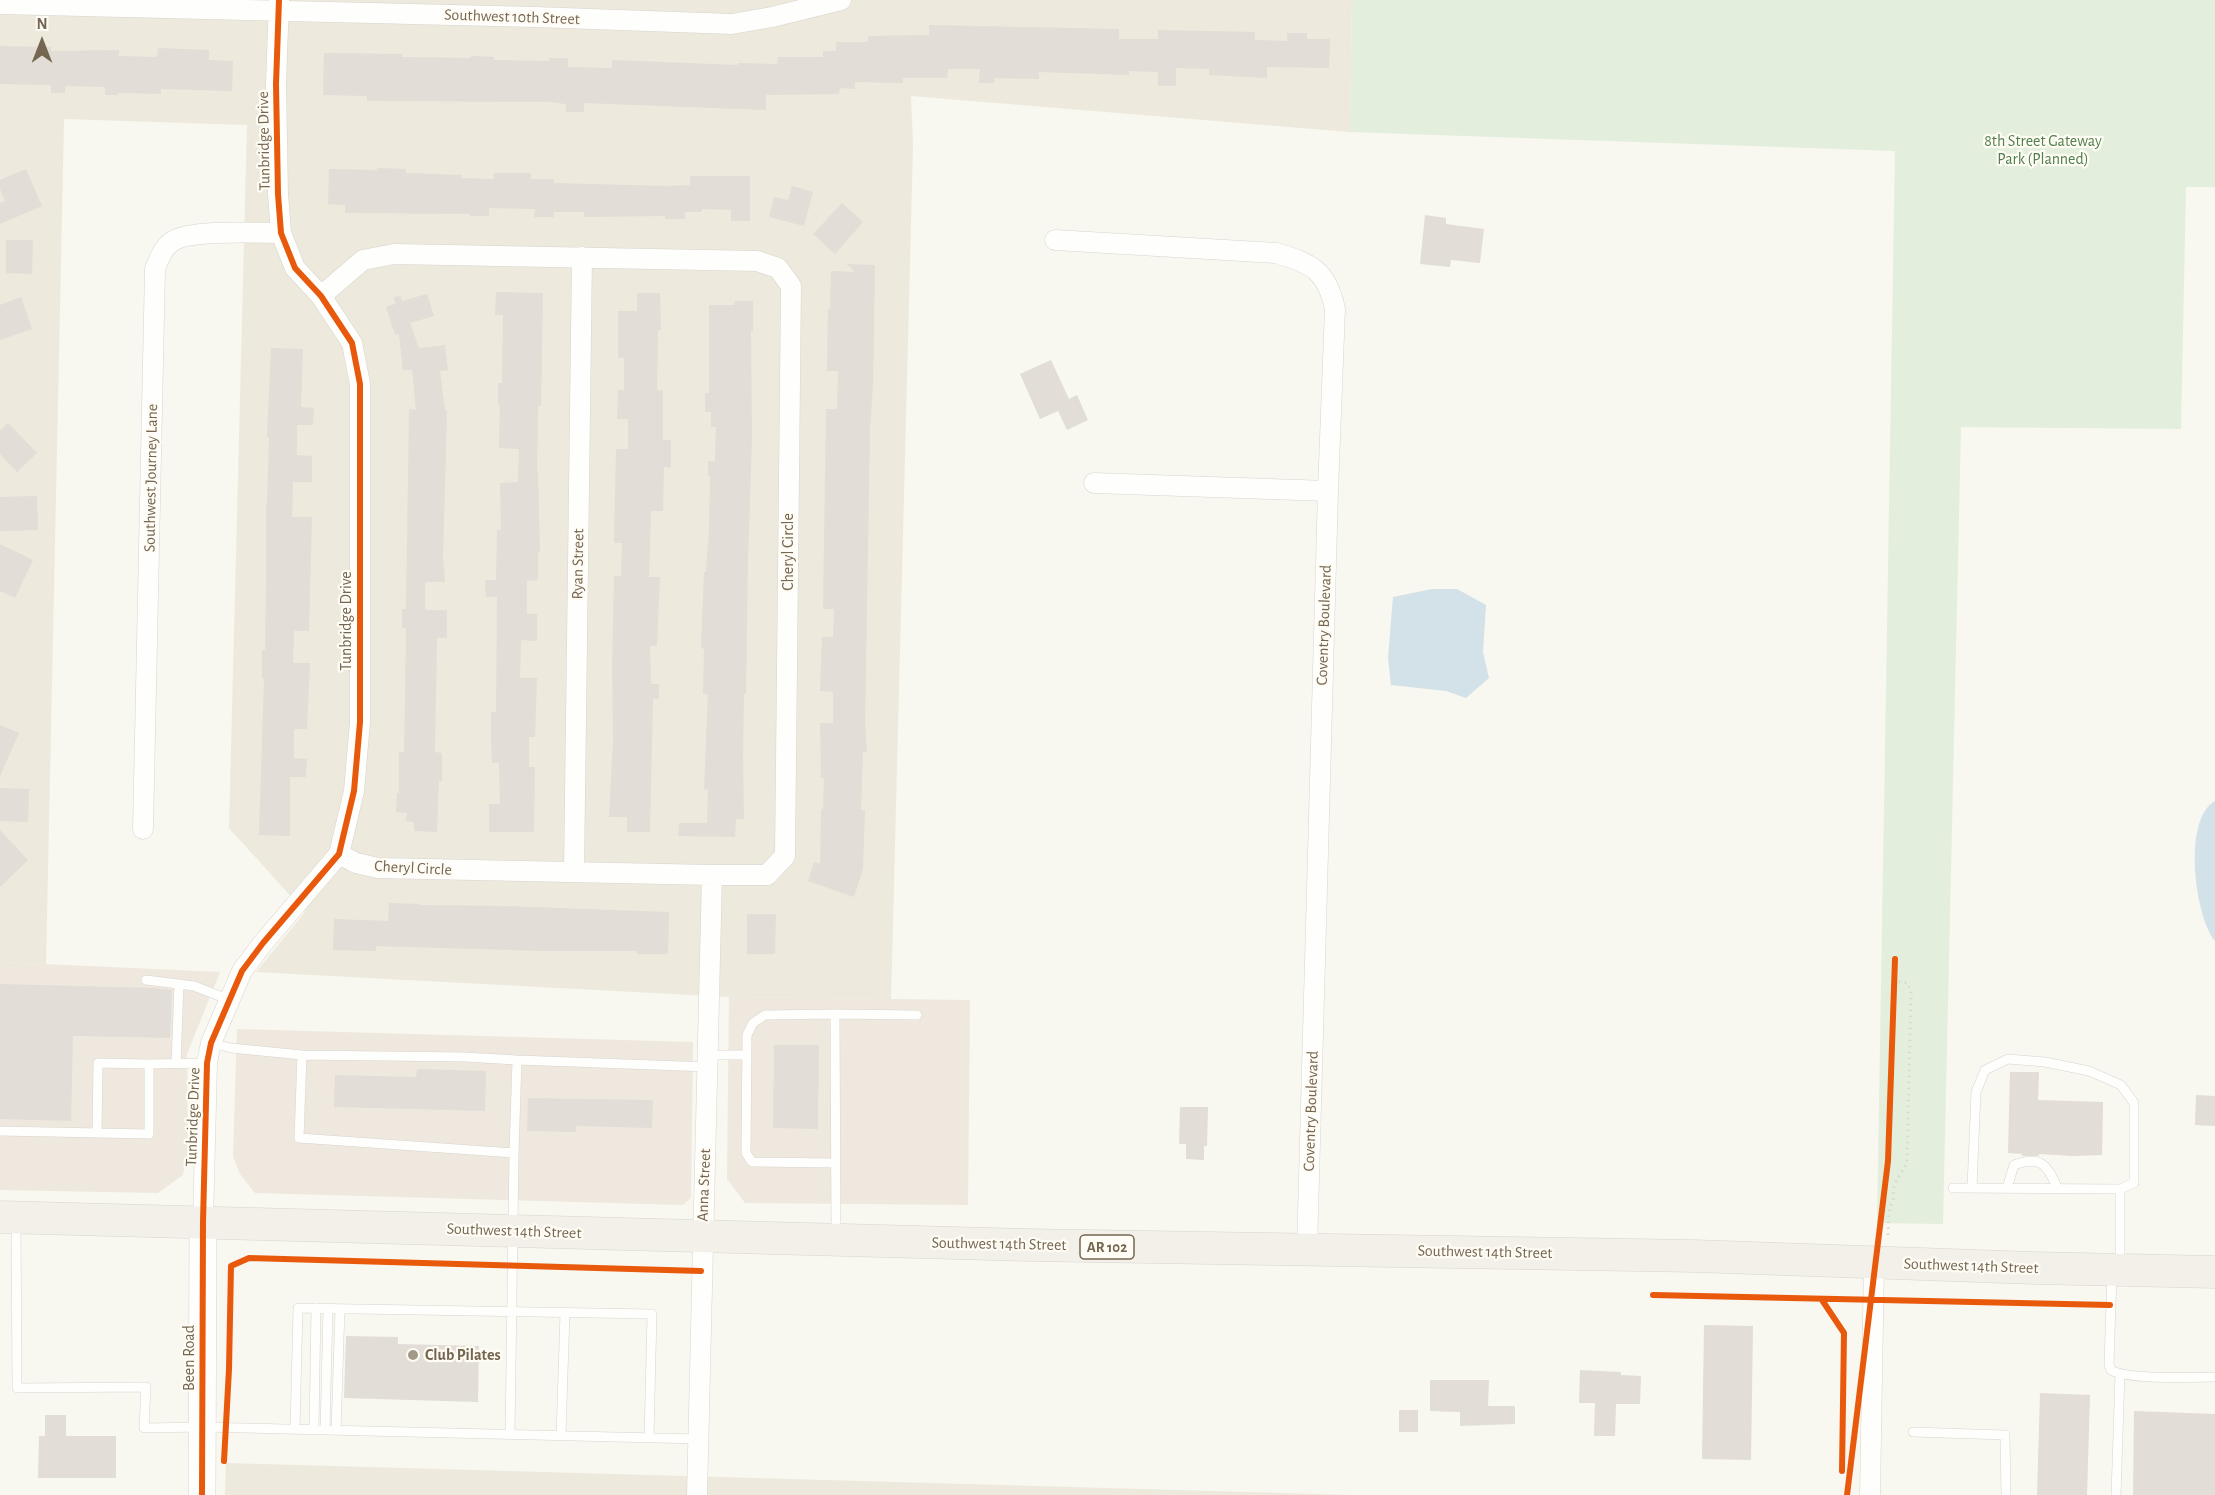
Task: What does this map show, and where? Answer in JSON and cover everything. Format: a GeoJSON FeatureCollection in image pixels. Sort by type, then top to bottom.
{"type":"FeatureCollection","features":[{"type":"Feature","properties":{"kind":"main road","name":"Southwest 14th Street"},"geometry":{"type":"LineString","coordinates":[[8,1217],[836,1240],[1571,1253],[2215,1272]]}},
{"type":"Feature","properties":{"kind":"street","name":"Southwest 10th Street"},"geometry":{"type":"LineString","coordinates":[[11,3],[535,8],[732,24],[772,8],[841,0]]}},
{"type":"Feature","properties":{"kind":"street","name":"Tunbridge Drive"},"geometry":{"type":"LineString","coordinates":[[203,1222],[207,1063],[211,1043],[242,971],[339,854],[354,791],[360,722],[360,384],[352,343],[321,296],[295,268],[281,233],[276,84],[279,5]]}},
{"type":"Feature","properties":{"kind":"street","name":"Southwest Journey Lane"},"geometry":{"type":"LineString","coordinates":[[143,830],[155,269],[162,254],[172,242],[188,235],[281,233]]}},
{"type":"Feature","properties":{"kind":"street","name":"Coventry Boulevard"},"geometry":{"type":"LineString","coordinates":[[1055,240],[1276,253],[1303,261],[1320,274],[1331,288],[1335,309],[1307,1250]]}},
{"type":"Feature","properties":{"kind":"street","name":"Cheryl Circle"},"geometry":{"type":"LineString","coordinates":[[321,296],[363,260],[394,254],[757,261],[778,268],[790,286],[785,856],[766,875],[712,875],[378,868],[356,863],[339,854]]}},
{"type":"Feature","properties":{"kind":"street","name":"Ryan Street"},"geometry":{"type":"LineString","coordinates":[[574,872],[582,257]]}},
{"type":"Feature","properties":{"kind":"street"},"geometry":{"type":"LineString","coordinates":[[1094,483],[1328,491]]}},
{"type":"Feature","properties":{"kind":"street","name":"Anna Street"},"geometry":{"type":"LineString","coordinates":[[697,1495],[712,875]]}},
{"type":"Feature","properties":{"kind":"street","name":"Been Road"},"geometry":{"type":"LineString","coordinates":[[202,1495],[203,1222]]}},
{"type":"Feature","properties":{"kind":"street"},"geometry":{"type":"LineString","coordinates":[[1870,1495],[1874,1262]]}},
{"type":"Feature","properties":{"kind":"lane"},"geometry":{"type":"LineString","coordinates":[[146,980],[194,987],[230,1000]]}},
{"type":"Feature","properties":{"kind":"lane"},"geometry":{"type":"LineString","coordinates":[[176,1064],[179,984]]}},
{"type":"Feature","properties":{"kind":"lane"},"geometry":{"type":"LineString","coordinates":[[835,1014],[836,1240]]}},
{"type":"Feature","properties":{"kind":"lane"},"geometry":{"type":"LineString","coordinates":[[836,1163],[752,1162],[746,1153],[747,1035],[753,1023],[765,1015],[917,1015]]}},
{"type":"Feature","properties":{"kind":"lane"},"geometry":{"type":"LineString","coordinates":[[211,1043],[231,1048],[302,1055],[517,1060],[708,1061],[746,1055]]}},
{"type":"Feature","properties":{"kind":"lane"},"geometry":{"type":"LineString","coordinates":[[302,1055],[299,1138],[514,1153]]}},
{"type":"Feature","properties":{"kind":"lane"},"geometry":{"type":"LineString","coordinates":[[1953,1188],[2120,1189],[2134,1183],[2134,1103],[2121,1085],[2089,1071],[2045,1062],[2008,1059],[1985,1070],[1976,1092],[1972,1187]]}},
{"type":"Feature","properties":{"kind":"lane"},"geometry":{"type":"LineString","coordinates":[[510,1434],[517,1060]]}},
{"type":"Feature","properties":{"kind":"lane"},"geometry":{"type":"LineString","coordinates":[[97,1133],[98,1063],[207,1063]]}},
{"type":"Feature","properties":{"kind":"lane"},"geometry":{"type":"LineString","coordinates":[[0,1131],[148,1134],[149,1064]]}},
{"type":"Feature","properties":{"kind":"lane"},"geometry":{"type":"LineString","coordinates":[[2007,1188],[2014,1165],[2025,1161],[2043,1164],[2048,1168],[2057,1187]]}},
{"type":"Feature","properties":{"kind":"lane"},"geometry":{"type":"LineString","coordinates":[[2120,1189],[2109,1364],[2111,1370],[2120,1374],[2215,1377]]}},
{"type":"Feature","properties":{"kind":"lane"},"geometry":{"type":"LineString","coordinates":[[8,1217],[17,1388],[146,1387],[144,1428],[203,1427],[699,1438]]}},
{"type":"Feature","properties":{"kind":"lane"},"geometry":{"type":"LineString","coordinates":[[295,1429],[298,1308],[651,1314],[649,1437]]}},
{"type":"Feature","properties":{"kind":"lane"},"geometry":{"type":"LineString","coordinates":[[314,1430],[316,1308]]}},
{"type":"Feature","properties":{"kind":"lane"},"geometry":{"type":"LineString","coordinates":[[325,1430],[328,1309]]}},
{"type":"Feature","properties":{"kind":"lane"},"geometry":{"type":"LineString","coordinates":[[336,1430],[340,1309]]}},
{"type":"Feature","properties":{"kind":"lane"},"geometry":{"type":"LineString","coordinates":[[561,1435],[565,1313]]}},
{"type":"Feature","properties":{"kind":"lane"},"geometry":{"type":"LineString","coordinates":[[2116,1495],[2120,1374]]}},
{"type":"Feature","properties":{"kind":"lane"},"geometry":{"type":"LineString","coordinates":[[1913,1432],[2006,1435],[2006,1495]]}},
{"type":"Feature","properties":{"kind":"lane"},"geometry":{"type":"LineString","coordinates":[[1870,1495],[1876,1495]]}},
{"type":"Feature","properties":{"kind":"path"},"geometry":{"type":"LineString","coordinates":[[1894,992],[1895,970]]}},
{"type":"Feature","properties":{"kind":"path"},"geometry":{"type":"LineString","coordinates":[[1888,1235],[1894,1185],[1907,1163],[1910,1037],[1911,991],[1907,983],[1894,981]]}},
{"type":"Feature","properties":{"kind":"path"},"geometry":{"type":"LineString","coordinates":[[1881,1218],[1882,1207]]}},
{"type":"Feature","properties":{"kind":"shaded area"},"geometry":{"type":"Polygon","coordinates":[[[0,0],[1352,0],[1350,132],[911,96],[913,145],[891,999],[729,997],[256,972],[305,912],[229,828],[247,125],[64,119],[46,964],[0,962],[0,0]]]}},
{"type":"Feature","properties":{"kind":"shaded area"},"geometry":{"type":"Polygon","coordinates":[[[1432,589],[1457,589],[1486,605],[1483,652],[1489,678],[1466,698],[1446,691],[1391,685],[1388,658],[1393,597],[1432,589]]]}},
{"type":"Feature","properties":{"kind":"shaded area"},"geometry":{"type":"Polygon","coordinates":[[[2215,801],[2215,941],[2202,912],[2195,869],[2195,847],[2198,827],[2205,811],[2215,801]]]}},
{"type":"Feature","properties":{"kind":"shaded area"},"geometry":{"type":"Polygon","coordinates":[[[0,962],[220,972],[187,1054],[188,1151],[183,1175],[158,1193],[0,1190],[0,962]]]}},
{"type":"Feature","properties":{"kind":"shaded area"},"geometry":{"type":"Polygon","coordinates":[[[729,997],[970,1000],[968,1205],[745,1203],[727,1179],[729,997]]]}},
{"type":"Feature","properties":{"kind":"shaded area"},"geometry":{"type":"Polygon","coordinates":[[[237,1029],[693,1042],[691,1198],[683,1205],[255,1193],[240,1174],[233,1156],[237,1029]]]}},
{"type":"Feature","properties":{"kind":"shaded area"},"geometry":{"type":"Polygon","coordinates":[[[226,1463],[1352,1495],[225,1495],[226,1463]]]}},
{"type":"Feature","properties":{"kind":"green space","name":"8th Street Gateway Park (Planned)"},"geometry":{"type":"Polygon","coordinates":[[[1352,0],[2215,0],[2215,187],[2186,187],[2181,429],[1961,427],[1943,1224],[1877,1223],[1895,151],[1350,132],[1352,0]]]}},
{"type":"Feature","properties":{"kind":"building"},"geometry":{"type":"Polygon","coordinates":[[[929,25],[1119,29],[1119,39],[1158,39],[1158,30],[1255,32],[1255,40],[1287,41],[1287,33],[1307,33],[1307,39],[1330,39],[1329,68],[1267,67],[1267,78],[1209,75],[1209,69],[1176,68],[1176,86],[1158,86],[1158,72],[1129,71],[1129,75],[1039,72],[1039,79],[994,78],[994,83],[979,83],[980,69],[948,69],[947,78],[903,78],[903,83],[855,82],[855,89],[840,88],[839,94],[766,95],[766,110],[584,103],[584,112],[566,112],[566,104],[549,102],[367,101],[367,96],[323,95],[324,53],[402,54],[402,57],[471,58],[471,56],[494,57],[494,60],[549,61],[549,58],[568,58],[568,67],[612,68],[612,60],[738,65],[738,63],[777,64],[778,57],[823,57],[823,51],[836,51],[836,42],[868,42],[868,36],[929,35],[929,25]]]}},
{"type":"Feature","properties":{"kind":"building"},"geometry":{"type":"Polygon","coordinates":[[[0,46],[51,47],[51,51],[119,50],[119,56],[157,57],[158,48],[209,50],[209,60],[233,61],[232,91],[161,89],[161,94],[105,95],[105,87],[65,86],[65,93],[51,93],[51,85],[0,84],[0,46]]]}},
{"type":"Feature","properties":{"kind":"building"},"geometry":{"type":"Polygon","coordinates":[[[377,168],[406,169],[406,173],[462,175],[461,178],[494,179],[494,173],[531,173],[531,179],[554,179],[554,183],[666,186],[690,185],[690,176],[750,176],[750,221],[731,221],[731,210],[702,209],[702,212],[685,212],[685,219],[665,219],[665,216],[584,217],[584,212],[554,212],[554,217],[534,217],[535,209],[489,208],[489,216],[345,213],[345,205],[328,204],[329,169],[377,170],[377,168]]]}},
{"type":"Feature","properties":{"kind":"building"},"geometry":{"type":"Polygon","coordinates":[[[26,169],[42,206],[0,224],[0,203],[5,201],[0,189],[0,180],[26,169]]]}},
{"type":"Feature","properties":{"kind":"building"},"geometry":{"type":"Polygon","coordinates":[[[792,186],[813,192],[804,226],[769,217],[774,197],[788,200],[792,186]]]}},
{"type":"Feature","properties":{"kind":"building"},"geometry":{"type":"Polygon","coordinates":[[[842,203],[863,222],[835,254],[813,234],[842,203]]]}},
{"type":"Feature","properties":{"kind":"building"},"geometry":{"type":"Polygon","coordinates":[[[1425,215],[1446,218],[1446,224],[1484,229],[1480,263],[1451,260],[1450,267],[1420,264],[1425,215]]]}},
{"type":"Feature","properties":{"kind":"building"},"geometry":{"type":"Polygon","coordinates":[[[6,240],[33,240],[32,274],[6,273],[6,240]]]}},
{"type":"Feature","properties":{"kind":"building"},"geometry":{"type":"Polygon","coordinates":[[[847,264],[875,265],[865,723],[867,752],[863,752],[861,810],[865,810],[863,869],[854,897],[808,881],[814,862],[820,864],[824,778],[821,778],[820,723],[833,723],[833,692],[820,691],[822,637],[833,637],[834,609],[823,609],[826,409],[837,409],[838,371],[827,371],[828,309],[830,309],[831,271],[855,272],[847,264]]]}},
{"type":"Feature","properties":{"kind":"building"},"geometry":{"type":"Polygon","coordinates":[[[496,292],[543,293],[537,472],[540,552],[538,552],[538,580],[527,581],[527,614],[537,614],[537,641],[521,640],[520,678],[537,678],[535,737],[529,737],[529,767],[535,767],[534,832],[489,832],[489,804],[500,804],[499,763],[492,763],[491,737],[491,712],[496,712],[497,597],[486,597],[485,580],[496,580],[497,530],[501,530],[500,483],[518,482],[519,449],[499,448],[498,383],[502,383],[503,315],[495,315],[496,292]]]}},
{"type":"Feature","properties":{"kind":"building"},"geometry":{"type":"Polygon","coordinates":[[[637,293],[660,293],[661,330],[658,330],[657,390],[663,390],[663,440],[671,440],[671,468],[664,467],[663,511],[651,511],[649,577],[660,577],[657,646],[650,646],[651,684],[659,684],[659,699],[653,699],[650,832],[627,832],[627,817],[609,817],[613,741],[614,576],[621,576],[622,543],[614,543],[616,449],[628,449],[628,419],[617,419],[618,390],[624,390],[624,358],[618,358],[618,311],[637,311],[637,293]]]}},
{"type":"Feature","properties":{"kind":"building"},"geometry":{"type":"Polygon","coordinates":[[[427,294],[434,316],[410,323],[419,348],[445,345],[448,370],[440,371],[445,410],[447,410],[443,558],[445,582],[425,582],[425,610],[447,610],[447,638],[437,638],[435,752],[442,753],[442,781],[439,781],[437,832],[414,831],[414,822],[406,821],[407,813],[396,812],[397,793],[399,793],[399,752],[404,752],[406,628],[402,628],[402,609],[406,609],[409,409],[416,410],[412,370],[403,370],[399,334],[395,335],[386,307],[395,304],[394,297],[401,296],[402,301],[427,294]]]}},
{"type":"Feature","properties":{"kind":"building"},"geometry":{"type":"Polygon","coordinates":[[[21,297],[32,329],[0,340],[0,305],[21,297]]]}},
{"type":"Feature","properties":{"kind":"building"},"geometry":{"type":"Polygon","coordinates":[[[735,301],[753,301],[752,438],[746,694],[744,694],[744,819],[736,819],[735,837],[678,836],[679,823],[707,823],[708,790],[704,789],[708,694],[703,694],[704,649],[701,648],[704,572],[706,572],[709,530],[708,461],[715,461],[716,427],[711,427],[711,412],[705,412],[705,393],[709,393],[709,305],[734,305],[735,301]]]}},
{"type":"Feature","properties":{"kind":"building"},"geometry":{"type":"Polygon","coordinates":[[[271,348],[303,349],[301,407],[314,408],[313,425],[297,425],[297,455],[312,456],[312,482],[293,482],[292,517],[312,517],[309,631],[294,631],[293,663],[310,663],[307,729],[294,729],[294,758],[307,759],[306,777],[290,777],[290,836],[259,835],[264,679],[262,679],[262,650],[265,650],[269,437],[267,437],[271,348]]]}},
{"type":"Feature","properties":{"kind":"building"},"geometry":{"type":"Polygon","coordinates":[[[1051,360],[1069,399],[1077,395],[1088,420],[1067,430],[1058,411],[1040,419],[1020,374],[1051,360]]]}},
{"type":"Feature","properties":{"kind":"building"},"geometry":{"type":"Polygon","coordinates":[[[8,423],[37,453],[17,472],[0,454],[0,431],[8,423]]]}},
{"type":"Feature","properties":{"kind":"building"},"geometry":{"type":"Polygon","coordinates":[[[37,496],[38,530],[0,531],[0,497],[37,496]]]}},
{"type":"Feature","properties":{"kind":"building"},"geometry":{"type":"Polygon","coordinates":[[[0,544],[33,560],[15,598],[0,591],[0,544]]]}},
{"type":"Feature","properties":{"kind":"building"},"geometry":{"type":"Polygon","coordinates":[[[0,725],[19,733],[0,776],[0,725]]]}},
{"type":"Feature","properties":{"kind":"building"},"geometry":{"type":"Polygon","coordinates":[[[0,788],[29,789],[28,822],[0,821],[0,788]]]}},
{"type":"Feature","properties":{"kind":"building"},"geometry":{"type":"Polygon","coordinates":[[[0,830],[28,860],[0,887],[0,830]]]}},
{"type":"Feature","properties":{"kind":"building"},"geometry":{"type":"Polygon","coordinates":[[[389,903],[669,912],[668,954],[637,954],[637,951],[543,951],[376,946],[376,951],[333,950],[334,919],[388,921],[389,903]]]}},
{"type":"Feature","properties":{"kind":"building"},"geometry":{"type":"Polygon","coordinates":[[[747,914],[776,914],[775,954],[747,954],[747,914]]]}},
{"type":"Feature","properties":{"kind":"building"},"geometry":{"type":"Polygon","coordinates":[[[0,984],[172,990],[170,1038],[73,1036],[71,1121],[0,1119],[0,984]]]}},
{"type":"Feature","properties":{"kind":"building"},"geometry":{"type":"Polygon","coordinates":[[[774,1045],[819,1045],[818,1129],[773,1128],[774,1045]]]}},
{"type":"Feature","properties":{"kind":"building"},"geometry":{"type":"Polygon","coordinates":[[[417,1069],[486,1071],[485,1111],[334,1107],[335,1075],[416,1077],[417,1069]]]}},
{"type":"Feature","properties":{"kind":"building"},"geometry":{"type":"Polygon","coordinates":[[[2010,1072],[2039,1072],[2038,1100],[2103,1102],[2102,1155],[2022,1156],[2022,1154],[2008,1153],[2010,1072]]]}},
{"type":"Feature","properties":{"kind":"building"},"geometry":{"type":"Polygon","coordinates":[[[2196,1095],[2215,1096],[2215,1126],[2195,1125],[2196,1095]]]}},
{"type":"Feature","properties":{"kind":"building"},"geometry":{"type":"Polygon","coordinates":[[[528,1098],[653,1100],[652,1128],[576,1126],[576,1132],[527,1131],[528,1098]]]}},
{"type":"Feature","properties":{"kind":"building"},"geometry":{"type":"Polygon","coordinates":[[[1180,1107],[1208,1107],[1207,1146],[1204,1146],[1204,1160],[1186,1159],[1186,1144],[1179,1144],[1180,1107]]]}},
{"type":"Feature","properties":{"kind":"building"},"geometry":{"type":"Polygon","coordinates":[[[1704,1325],[1753,1326],[1751,1460],[1702,1459],[1704,1325]]]}},
{"type":"Feature","properties":{"kind":"building"},"geometry":{"type":"Polygon","coordinates":[[[346,1336],[398,1337],[398,1344],[479,1346],[478,1402],[344,1398],[346,1336]]]}},
{"type":"Feature","properties":{"kind":"building"},"geometry":{"type":"Polygon","coordinates":[[[1580,1370],[1621,1372],[1621,1375],[1641,1376],[1640,1404],[1616,1404],[1615,1436],[1594,1436],[1595,1403],[1579,1403],[1580,1370]]]}},
{"type":"Feature","properties":{"kind":"building"},"geometry":{"type":"Polygon","coordinates":[[[1430,1380],[1489,1380],[1488,1406],[1515,1406],[1515,1424],[1460,1426],[1460,1412],[1430,1411],[1430,1380]]]}},
{"type":"Feature","properties":{"kind":"building"},"geometry":{"type":"Polygon","coordinates":[[[2040,1393],[2090,1395],[2087,1495],[2037,1495],[2040,1393]]]}},
{"type":"Feature","properties":{"kind":"building"},"geometry":{"type":"Polygon","coordinates":[[[1399,1410],[1418,1410],[1418,1432],[1399,1432],[1399,1410]]]}},
{"type":"Feature","properties":{"kind":"building"},"geometry":{"type":"Polygon","coordinates":[[[2134,1411],[2215,1414],[2215,1495],[2133,1495],[2134,1411]]]}},
{"type":"Feature","properties":{"kind":"building"},"geometry":{"type":"Polygon","coordinates":[[[45,1415],[66,1415],[66,1436],[116,1436],[116,1478],[38,1478],[39,1436],[45,1436],[45,1415]]]}},
{"type":"Feature","properties":{"kind":"cycle path"},"geometry":{"type":"LineString","coordinates":[[202,1495],[203,1222],[207,1063],[211,1043],[242,971],[339,854],[354,791],[360,722],[360,384],[352,343],[321,296],[295,268],[281,233],[276,84],[279,0]]}},
{"type":"Feature","properties":{"kind":"cycle path"},"geometry":{"type":"LineString","coordinates":[[1847,1495],[1888,1161],[1895,959]]}},
{"type":"Feature","properties":{"kind":"cycle path"},"geometry":{"type":"LineString","coordinates":[[224,1461],[231,1266],[249,1258],[701,1271]]}},
{"type":"Feature","properties":{"kind":"cycle path"},"geometry":{"type":"LineString","coordinates":[[1653,1295],[2110,1305]]}},
{"type":"Feature","properties":{"kind":"cycle path"},"geometry":{"type":"LineString","coordinates":[[1822,1300],[1844,1333],[1842,1471]]}},
{"type":"Feature","properties":{"kind":"place","name":"Club Pilates"},"geometry":{"type":"Point","coordinates":[413,1355]}}]}
